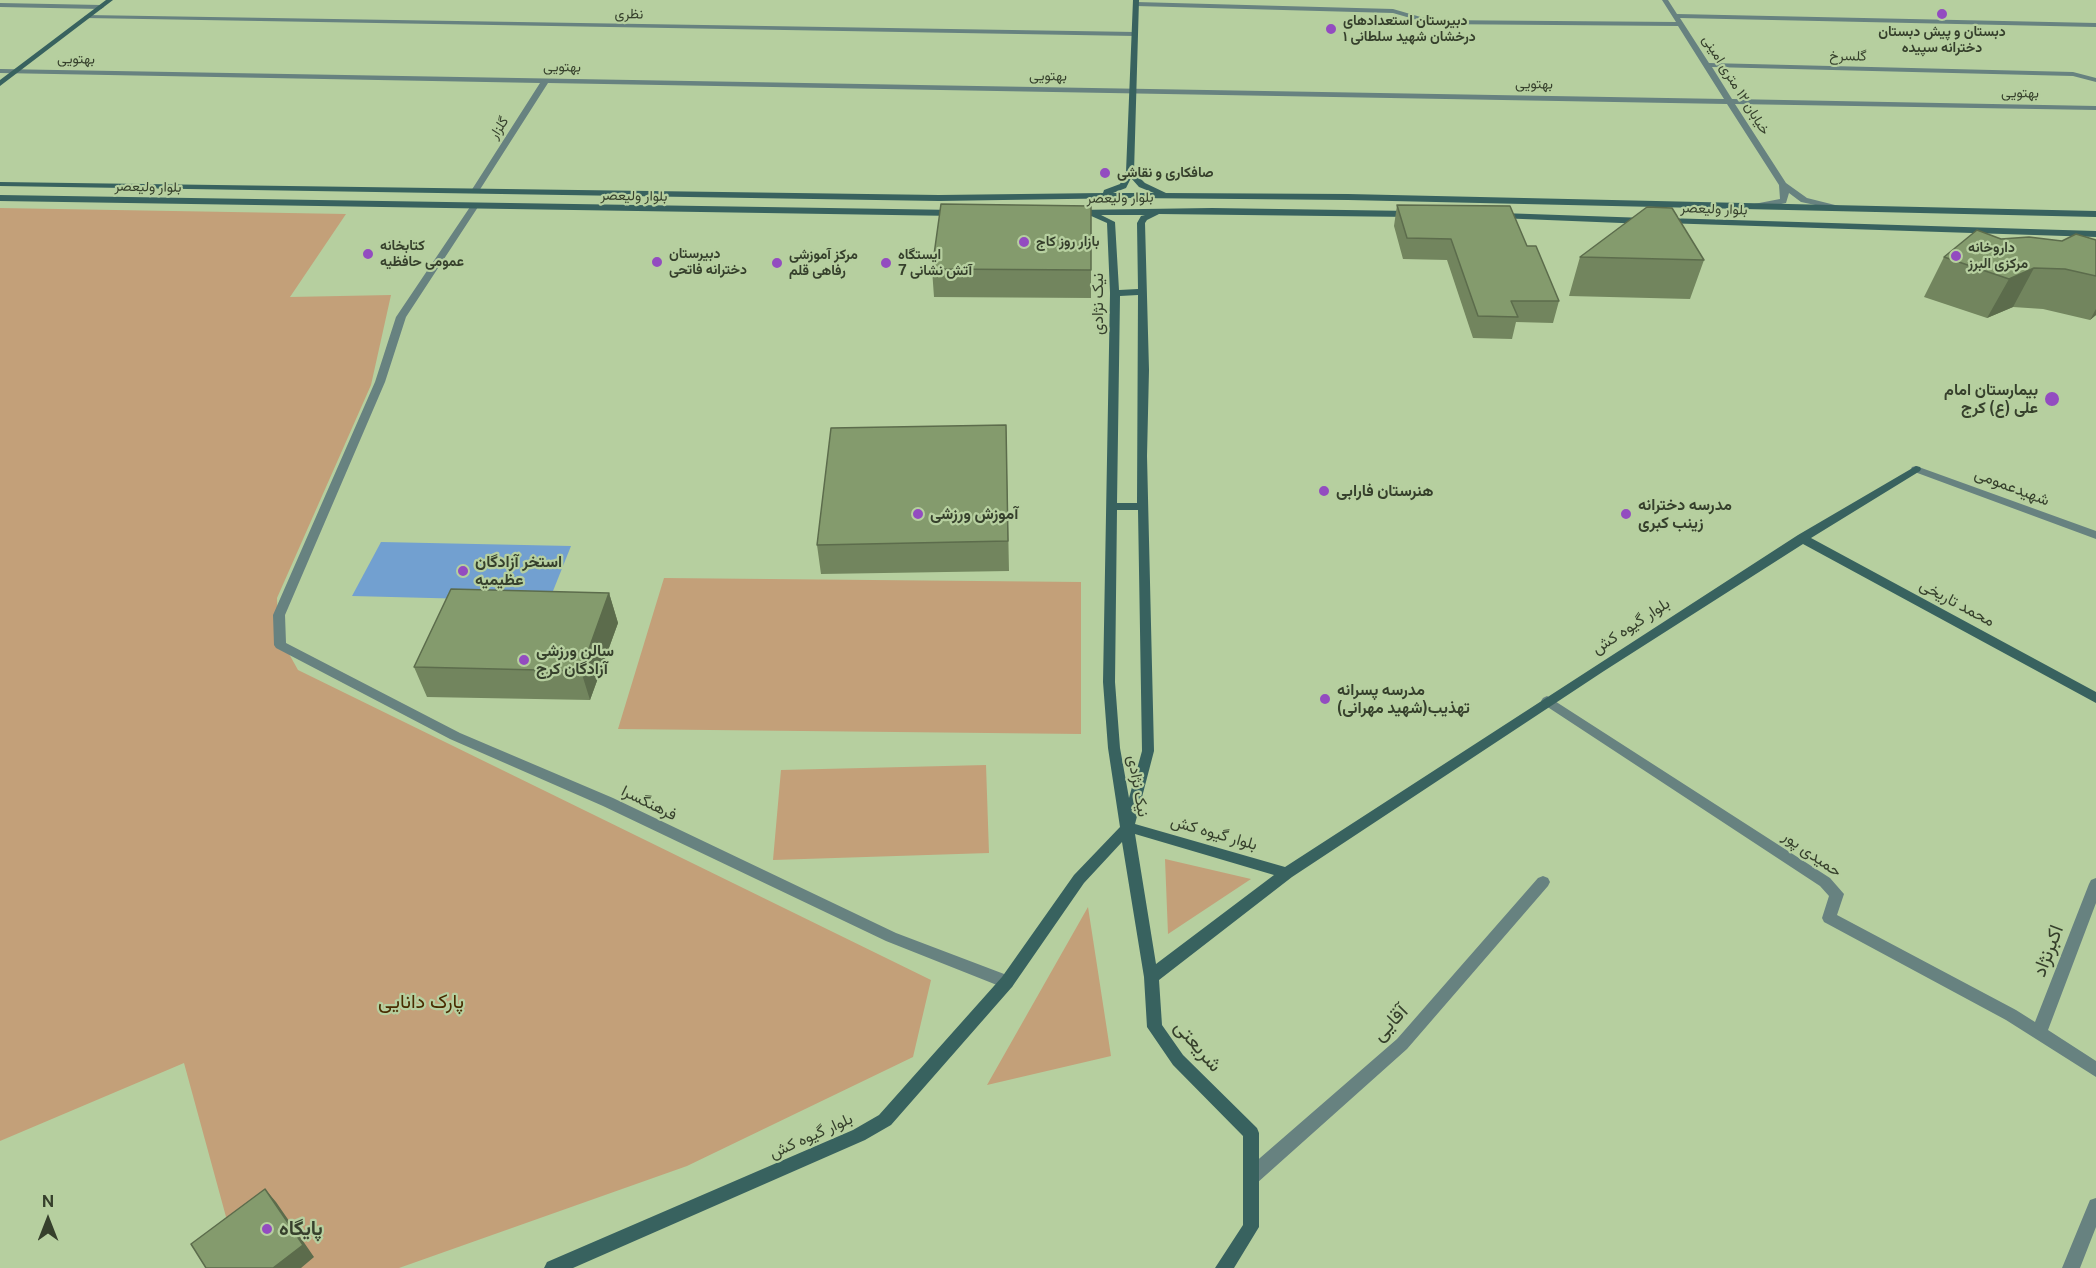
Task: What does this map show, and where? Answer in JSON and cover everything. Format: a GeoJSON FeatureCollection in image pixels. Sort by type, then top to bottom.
{"type":"FeatureCollection","features":[{"type":"Feature","properties":{"kind":"street"},"geometry":{"type":"LineString","coordinates":[[0,84],[110,0]]}},
{"type":"Feature","properties":{"kind":"street","name":"خیابان ۱۲ متری امینی"},"geometry":{"type":"LineString","coordinates":[[1665,0],[1783,185]]}},
{"type":"Feature","properties":{"kind":"street"},"geometry":{"type":"LineString","coordinates":[[1087,196],[1123,186],[1130,172],[1136,2],[1393,11],[1431,22],[1681,24]]}},
{"type":"Feature","properties":{"kind":"street"},"geometry":{"type":"LineString","coordinates":[[0,5],[101,7]]}},
{"type":"Feature","properties":{"kind":"street"},"geometry":{"type":"LineString","coordinates":[[1675,16],[2096,25]]}},
{"type":"Feature","properties":{"kind":"street","name":"نظری"},"geometry":{"type":"LineString","coordinates":[[87,17],[1135,33]]}},
{"type":"Feature","properties":{"kind":"street","name":"گلسرخ"},"geometry":{"type":"LineString","coordinates":[[1706,65],[2073,74],[2096,80]]}},
{"type":"Feature","properties":{"kind":"street","name":"بهتویی"},"geometry":{"type":"LineString","coordinates":[[0,71],[2096,108]]}},
{"type":"Feature","properties":{"kind":"street","name":"گلزار"},"geometry":{"type":"LineString","coordinates":[[475,191],[545,81]]}},
{"type":"Feature","properties":{"kind":"street"},"geometry":{"type":"LineString","coordinates":[[1130,172],[1142,184],[1172,196]]}},
{"type":"Feature","properties":{"kind":"street","name":"بلوار ولیعصر"},"geometry":{"type":"LineString","coordinates":[[0,184],[794,196],[1348,197],[2096,214]]}},
{"type":"Feature","properties":{"kind":"street"},"geometry":{"type":"LineString","coordinates":[[1757,206],[1783,201],[1785,196],[1783,185]]}},
{"type":"Feature","properties":{"kind":"street"},"geometry":{"type":"LineString","coordinates":[[1783,185],[1804,200],[1843,208]]}},
{"type":"Feature","properties":{"kind":"street"},"geometry":{"type":"LineString","coordinates":[[787,212],[802,211],[810,205],[809,200],[794,196]]}},
{"type":"Feature","properties":{"kind":"street"},"geometry":{"type":"LineString","coordinates":[[840,213],[823,210],[818,206],[822,201],[843,196]]}},
{"type":"Feature","properties":{"kind":"street"},"geometry":{"type":"LineString","coordinates":[[1348,197],[1363,201],[1366,205],[1365,208],[1348,212]]}},
{"type":"Feature","properties":{"kind":"street","name":"بلوار ولیعصر"},"geometry":{"type":"LineString","coordinates":[[0,198],[840,213],[965,213]]}},
{"type":"Feature","properties":{"kind":"street"},"geometry":{"type":"LineString","coordinates":[[1397,213],[1382,209],[1378,203],[1398,199]]}},
{"type":"Feature","properties":{"kind":"street","name":"فرهنگسرا"},"geometry":{"type":"LineString","coordinates":[[474,207],[401,317],[380,382],[279,615],[280,645],[455,736],[608,802],[891,937],[1007,982]]}},
{"type":"Feature","properties":{"kind":"street"},"geometry":{"type":"LineString","coordinates":[[1085,213],[1111,222],[1127,218],[1141,223],[1144,218],[1160,211]]}},
{"type":"Feature","properties":{"kind":"street","name":"بلوار ولیعصر"},"geometry":{"type":"LineString","coordinates":[[1061,213],[1160,211],[1421,214]]}},
{"type":"Feature","properties":{"kind":"street","name":"بلوار ولیعصر"},"geometry":{"type":"LineString","coordinates":[[1492,216],[2096,234]]}},
{"type":"Feature","properties":{"kind":"street","name":"نیک نژادی"},"geometry":{"type":"LineString","coordinates":[[1111,222],[1115,293],[1109,682],[1114,748],[1128,827]]}},
{"type":"Feature","properties":{"kind":"street","name":"نیک نژادی"},"geometry":{"type":"LineString","coordinates":[[1128,827],[1148,751],[1141,223]]}},
{"type":"Feature","properties":{"kind":"street"},"geometry":{"type":"LineString","coordinates":[[1115,293],[1143,292]]}},
{"type":"Feature","properties":{"kind":"street","name":"شهیدعمومی"},"geometry":{"type":"LineString","coordinates":[[1916,468],[2096,535]]}},
{"type":"Feature","properties":{"kind":"street","name":"بلوار گیوه کش"},"geometry":{"type":"LineString","coordinates":[[553,1268],[859,1135],[885,1120],[1007,982],[1079,879],[1128,827],[1287,873],[1547,701],[1916,468]]}},
{"type":"Feature","properties":{"kind":"street"},"geometry":{"type":"LineString","coordinates":[[1112,507],[1144,506]]}},
{"type":"Feature","properties":{"kind":"street","name":"محمد تاریخی"},"geometry":{"type":"LineString","coordinates":[[1802,538],[2096,698]]}},
{"type":"Feature","properties":{"kind":"street","name":"حمیدی پور"},"geometry":{"type":"LineString","coordinates":[[1547,701],[1825,882],[1837,894],[1829,918],[2011,1015],[2096,1070]]}},
{"type":"Feature","properties":{"kind":"street","name":"شریعتی"},"geometry":{"type":"LineString","coordinates":[[1128,827],[1151,977],[1155,1027],[1178,1060],[1251,1133],[1251,1227],[1224,1268]]}},
{"type":"Feature","properties":{"kind":"street"},"geometry":{"type":"LineString","coordinates":[[1151,977],[1287,873]]}},
{"type":"Feature","properties":{"kind":"street","name":"آقایی"},"geometry":{"type":"LineString","coordinates":[[1251,1177],[1402,1044],[1543,882]]}},
{"type":"Feature","properties":{"kind":"street","name":"اکبرنژاد"},"geometry":{"type":"LineString","coordinates":[[2039,1033],[2096,884]]}},
{"type":"Feature","properties":{"kind":"street"},"geometry":{"type":"LineString","coordinates":[[2071,1268],[2096,1206]]}},
{"type":"Feature","properties":{"kind":"green space","name":"پارک دانایی"},"geometry":{"type":"Polygon","coordinates":[[[0,208],[346,214],[290,297],[391,295],[371,385],[277,598],[278,634],[298,670],[931,980],[913,1057],[687,1166],[399,1268],[240,1268],[184,1063],[0,1141],[0,208]]]}},
{"type":"Feature","properties":{"kind":"green space"},"geometry":{"type":"Polygon","coordinates":[[[664,578],[1081,582],[1081,734],[618,729],[664,578]]]}},
{"type":"Feature","properties":{"kind":"green space"},"geometry":{"type":"Polygon","coordinates":[[[986,765],[989,853],[773,860],[781,770],[986,765]]]}},
{"type":"Feature","properties":{"kind":"green space"},"geometry":{"type":"Polygon","coordinates":[[[1165,859],[1251,879],[1168,934],[1165,859]]]}},
{"type":"Feature","properties":{"kind":"green space"},"geometry":{"type":"Polygon","coordinates":[[[1088,907],[1111,1056],[987,1085],[1088,907]]]}},
{"type":"Feature","properties":{"kind":"water","name":"استخر آزادگان عظیمیه"},"geometry":{"type":"Polygon","coordinates":[[[381,542],[571,546],[549,601],[352,596],[381,542]]]}},
{"type":"Feature","properties":{"kind":"building"},"geometry":{"type":"Polygon","coordinates":[[[941,204],[1091,206],[1091,270],[932,269],[941,204]]]}},
{"type":"Feature","properties":{"kind":"building"},"geometry":{"type":"Polygon","coordinates":[[[1397,205],[1510,206],[1527,246],[1536,246],[1559,301],[1511,301],[1518,317],[1478,316],[1451,239],[1407,238],[1397,205]]]}},
{"type":"Feature","properties":{"kind":"building"},"geometry":{"type":"Polygon","coordinates":[[[1647,207],[1672,208],[1704,260],[1580,257],[1647,207]]]}},
{"type":"Feature","properties":{"kind":"building"},"geometry":{"type":"Polygon","coordinates":[[[1977,230],[2001,239],[2029,237],[2062,241],[2076,234],[2096,240],[2096,276],[2065,269],[2034,268],[2009,279],[1944,257],[1977,230]]]}},
{"type":"Feature","properties":{"kind":"building","name":"آموزش ورزشی"},"geometry":{"type":"Polygon","coordinates":[[[1006,425],[1008,541],[817,545],[831,428],[1006,425]]]}},
{"type":"Feature","properties":{"kind":"building"},"geometry":{"type":"Polygon","coordinates":[[[451,589],[609,593],[581,671],[414,667],[451,589]]]}},
{"type":"Feature","properties":{"kind":"building","name":"پایگاه"},"geometry":{"type":"Polygon","coordinates":[[[265,1189],[303,1245],[273,1268],[206,1268],[191,1244],[265,1189]]]}},
{"type":"Feature","properties":{"kind":"place","name":"دبستان و پیش دبستان دخترانه سپیده"},"geometry":{"type":"Point","coordinates":[1942,14]}},
{"type":"Feature","properties":{"kind":"place","name":"دبیرستان استعدادهای درخشان شهید سلطانی ۱"},"geometry":{"type":"Point","coordinates":[1331,29]}},
{"type":"Feature","properties":{"kind":"place","name":"صافکاری و نقاشی"},"geometry":{"type":"Point","coordinates":[1105,173]}},
{"type":"Feature","properties":{"kind":"place","name":"بازار روز کاج"},"geometry":{"type":"Point","coordinates":[1024,242]}},
{"type":"Feature","properties":{"kind":"place","name":"کتابخانه عمومی حافظیه"},"geometry":{"type":"Point","coordinates":[368,254]}},
{"type":"Feature","properties":{"kind":"place","name":"داروخانه مرکزی البرز"},"geometry":{"type":"Point","coordinates":[1956,256]}},
{"type":"Feature","properties":{"kind":"place","name":"دبیرستان دخترانه فاتحی"},"geometry":{"type":"Point","coordinates":[657,262]}},
{"type":"Feature","properties":{"kind":"place","name":"مرکز آموزشی رفاهی قلم"},"geometry":{"type":"Point","coordinates":[777,263]}},
{"type":"Feature","properties":{"kind":"place","name":"ایستگاه آتش نشانی 7"},"geometry":{"type":"Point","coordinates":[886,263]}},
{"type":"Feature","properties":{"kind":"place","name":"بیمارستان امام علی (ع) کرج"},"geometry":{"type":"Point","coordinates":[2052,399]}},
{"type":"Feature","properties":{"kind":"place","name":"هنرستان فارابی"},"geometry":{"type":"Point","coordinates":[1324,491]}},
{"type":"Feature","properties":{"kind":"place","name":"آموزش ورزشی"},"geometry":{"type":"Point","coordinates":[918,514]}},
{"type":"Feature","properties":{"kind":"place","name":"مدرسه دخترانه زینب کبری"},"geometry":{"type":"Point","coordinates":[1626,514]}},
{"type":"Feature","properties":{"kind":"place","name":"استخر آزادگان عظیمیه"},"geometry":{"type":"Point","coordinates":[463,571]}},
{"type":"Feature","properties":{"kind":"place","name":"سالن ورزشی آزادگان کرج"},"geometry":{"type":"Point","coordinates":[524,660]}},
{"type":"Feature","properties":{"kind":"place","name":"مدرسه پسرانه تهذیب(شهید مهرانی)"},"geometry":{"type":"Point","coordinates":[1325,699]}},
{"type":"Feature","properties":{"kind":"place","name":"پایگاه"},"geometry":{"type":"Point","coordinates":[267,1229]}}]}
